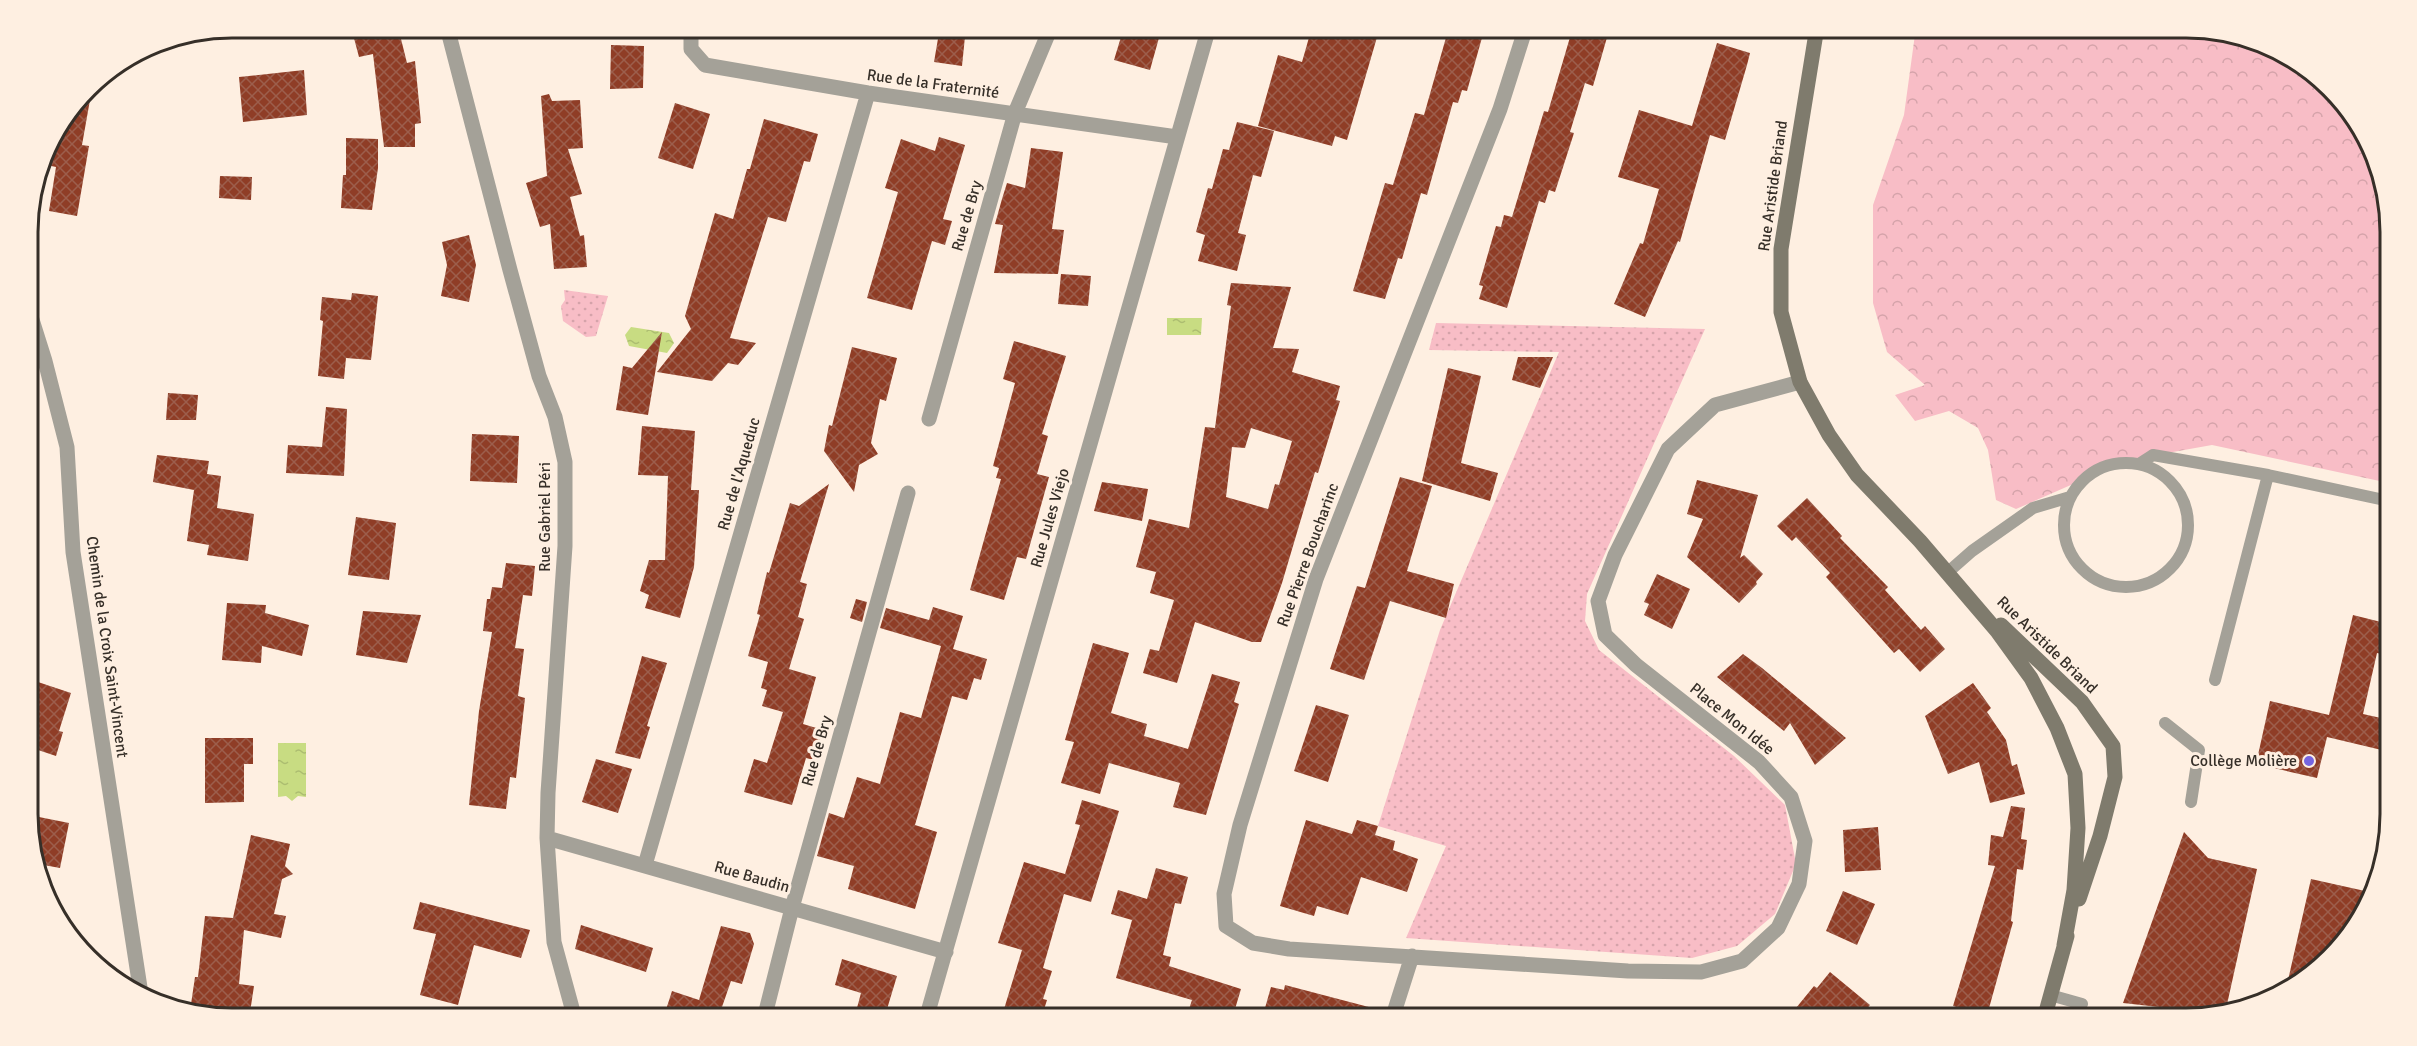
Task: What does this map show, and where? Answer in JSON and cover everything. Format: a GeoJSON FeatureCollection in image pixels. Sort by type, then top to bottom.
{"type":"FeatureCollection","features":[{"type":"Feature","properties":{"kind":"street","name":"Rue Gabriel Péri"},"geometry":{"type":"LineString","coordinates":[[450,38],[510,270],[539,376],[555,417],[565,462],[565,546],[561,638],[548,793],[547,838],[554,942],[572,1008]]}},
{"type":"Feature","properties":{"kind":"street","name":"Rue de la Fraternité"},"geometry":{"type":"LineString","coordinates":[[691,38],[691,49],[705,65],[868,93],[1177,138]]}},
{"type":"Feature","properties":{"kind":"street","name":"Rue de Bry"},"geometry":{"type":"LineString","coordinates":[[929,419],[1015,113],[1046,38]]}},
{"type":"Feature","properties":{"kind":"street","name":"Rue Jules Viejo"},"geometry":{"type":"LineString","coordinates":[[929,1008],[1206,38]]}},
{"type":"Feature","properties":{"kind":"street","name":"Rue Pierre Boucharinc"},"geometry":{"type":"LineString","coordinates":[[1412,956],[1289,949],[1253,943],[1226,926],[1224,894],[1240,825],[1316,579],[1500,109],[1523,38]]}},
{"type":"Feature","properties":{"kind":"street","name":"Rue Aristide Briand"},"geometry":{"type":"LineString","coordinates":[[1814,38],[1780,249],[1780,312],[1800,382],[1829,435],[1857,475],[1996,631],[2031,678],[2057,728],[2075,774],[2078,828],[2074,890],[2064,945]]}},
{"type":"Feature","properties":{"kind":"street","name":"Rue de l'Aqueduc"},"geometry":{"type":"LineString","coordinates":[[645,865],[868,93]]}},
{"type":"Feature","properties":{"kind":"street","name":"Chemin de la Croix Saint-Vincent"},"geometry":{"type":"LineString","coordinates":[[38,357],[67,447],[73,552],[140,984]]}},
{"type":"Feature","properties":{"kind":"street","name":"Place Mon Idée"},"geometry":{"type":"LineString","coordinates":[[1412,956],[1628,971],[1701,972],[1742,961],[1778,928],[1799,884],[1805,841],[1791,796],[1760,762],[1635,664],[1605,635],[1598,601],[1616,555],[1668,449],[1715,405],[1800,382]]}},
{"type":"Feature","properties":{"kind":"street","name":"Rue de Bry"},"geometry":{"type":"LineString","coordinates":[[767,1008],[792,908],[908,493]]}},
{"type":"Feature","properties":{"kind":"street","name":"Rue Aristide Briand"},"geometry":{"type":"LineString","coordinates":[[1951,578],[2082,702],[2113,746],[2115,777],[2100,836],[2064,945],[2047,1008]]}},
{"type":"Feature","properties":{"kind":"street","name":"Rue Baudin"},"geometry":{"type":"LineString","coordinates":[[547,838],[946,952]]}},
{"type":"Feature","properties":{"kind":"street"},"geometry":{"type":"LineString","coordinates":[[1395,1008],[1412,956]]}},
{"type":"Feature","properties":{"kind":"lane"},"geometry":{"type":"LineString","coordinates":[[2139,464],[2153,455],[2268,475],[2380,499]]}},
{"type":"Feature","properties":{"kind":"lane"},"geometry":{"type":"LineString","coordinates":[[2123,463],[2139,464],[2154,470],[2168,479],[2186,506],[2187,538],[2182,554],[2173,567],[2160,578],[2145,585],[2129,588],[2113,587],[2098,581],[2084,572],[2066,545],[2064,513],[2070,497],[2079,484],[2092,473],[2106,466],[2123,463]]}},
{"type":"Feature","properties":{"kind":"lane"},"geometry":{"type":"LineString","coordinates":[[2214,680],[2268,475]]}},
{"type":"Feature","properties":{"kind":"lane"},"geometry":{"type":"LineString","coordinates":[[1951,578],[1972,551],[2033,508],[2070,497]]}},
{"type":"Feature","properties":{"kind":"lane"},"geometry":{"type":"LineString","coordinates":[[2165,723],[2199,750],[2192,802]]}},
{"type":"Feature","properties":{"kind":"lane"},"geometry":{"type":"LineString","coordinates":[[2050,995],[2082,1004]]}},
{"type":"Feature","properties":{"kind":"green space"},"geometry":{"type":"Polygon","coordinates":[[[1914,38],[2198,38],[2223,41],[2260,52],[2304,78],[2323,94],[2353,135],[2365,157],[2378,206],[2380,232],[2380,481],[2212,445],[2128,460],[2016,509],[1996,500],[1988,450],[1978,428],[1949,411],[1915,421],[1895,395],[1925,385],[1887,352],[1873,303],[1873,205],[1904,115],[1914,38]]]}},
{"type":"Feature","properties":{"kind":"green space"},"geometry":{"type":"Polygon","coordinates":[[[564,290],[608,296],[596,336],[586,337],[563,321],[561,306],[565,300],[564,290]]]}},
{"type":"Feature","properties":{"kind":"green space"},"geometry":{"type":"Polygon","coordinates":[[[1436,323],[1705,329],[1587,594],[1585,621],[1599,650],[1734,756],[1785,805],[1796,864],[1775,914],[1737,946],[1692,958],[1406,938],[1446,846],[1378,826],[1440,630],[1559,352],[1429,350],[1436,323]]]}},
{"type":"Feature","properties":{"kind":"water"},"geometry":{"type":"Polygon","coordinates":[[[1167,318],[1202,318],[1201,335],[1167,335],[1167,318]]]}},
{"type":"Feature","properties":{"kind":"water"},"geometry":{"type":"Polygon","coordinates":[[[631,327],[669,333],[674,343],[667,353],[629,346],[625,335],[631,327]]]}},
{"type":"Feature","properties":{"kind":"water"},"geometry":{"type":"Polygon","coordinates":[[[278,743],[306,743],[306,797],[298,796],[292,801],[286,796],[278,797],[278,743]]]}},
{"type":"Feature","properties":{"kind":"building"},"geometry":{"type":"Polygon","coordinates":[[[354,38],[401,38],[407,63],[415,61],[421,123],[415,124],[415,147],[384,147],[373,54],[359,57],[354,38]]]}},
{"type":"Feature","properties":{"kind":"building"},"geometry":{"type":"Polygon","coordinates":[[[938,38],[965,38],[962,66],[934,62],[938,38]]]}},
{"type":"Feature","properties":{"kind":"building"},"geometry":{"type":"Polygon","coordinates":[[[1121,38],[1159,38],[1150,70],[1114,60],[1121,38]]]}},
{"type":"Feature","properties":{"kind":"building"},"geometry":{"type":"Polygon","coordinates":[[[1309,38],[1377,38],[1347,140],[1335,136],[1332,146],[1258,126],[1278,55],[1302,62],[1309,38]]]}},
{"type":"Feature","properties":{"kind":"building"},"geometry":{"type":"Polygon","coordinates":[[[1446,38],[1482,38],[1467,91],[1462,90],[1458,103],[1453,102],[1427,195],[1421,193],[1402,259],[1398,258],[1385,299],[1353,291],[1385,183],[1393,185],[1415,113],[1424,115],[1446,38]]]}},
{"type":"Feature","properties":{"kind":"building"},"geometry":{"type":"Polygon","coordinates":[[[1570,38],[1607,38],[1593,86],[1585,83],[1570,132],[1574,133],[1555,192],[1549,190],[1545,203],[1539,201],[1507,308],[1479,299],[1483,286],[1479,285],[1496,226],[1501,227],[1504,215],[1512,217],[1544,111],[1548,112],[1570,38]]]}},
{"type":"Feature","properties":{"kind":"building"},"geometry":{"type":"Polygon","coordinates":[[[1717,43],[1750,53],[1747,65],[1725,140],[1710,135],[1680,242],[1678,241],[1645,317],[1614,304],[1640,243],[1643,244],[1659,189],[1618,177],[1639,110],[1692,126],[1717,43]]]}},
{"type":"Feature","properties":{"kind":"building"},"geometry":{"type":"Polygon","coordinates":[[[611,45],[644,46],[643,88],[610,89],[611,45]]]}},
{"type":"Feature","properties":{"kind":"building"},"geometry":{"type":"Polygon","coordinates":[[[304,70],[307,115],[243,122],[239,77],[304,70]]]}},
{"type":"Feature","properties":{"kind":"building"},"geometry":{"type":"Polygon","coordinates":[[[549,94],[552,101],[580,100],[583,148],[568,149],[582,194],[570,197],[580,236],[584,235],[587,267],[554,269],[550,224],[540,227],[526,183],[547,176],[541,96],[549,94]]]}},
{"type":"Feature","properties":{"kind":"building"},"geometry":{"type":"Polygon","coordinates":[[[90,99],[82,145],[89,146],[77,216],[49,211],[56,167],[49,166],[52,157],[70,124],[90,99]]]}},
{"type":"Feature","properties":{"kind":"building"},"geometry":{"type":"Polygon","coordinates":[[[675,103],[710,114],[693,169],[658,158],[675,103]]]}},
{"type":"Feature","properties":{"kind":"building"},"geometry":{"type":"Polygon","coordinates":[[[764,119],[818,134],[810,162],[804,161],[786,222],[768,217],[730,338],[756,343],[738,365],[728,363],[712,381],[657,372],[691,329],[685,316],[715,213],[733,219],[764,119]]]}},
{"type":"Feature","properties":{"kind":"building"},"geometry":{"type":"Polygon","coordinates":[[[1237,122],[1274,131],[1261,177],[1253,175],[1238,233],[1246,235],[1237,271],[1198,261],[1205,235],[1196,232],[1208,188],[1212,189],[1223,149],[1229,150],[1237,122]]]}},
{"type":"Feature","properties":{"kind":"building"},"geometry":{"type":"Polygon","coordinates":[[[939,137],[965,145],[943,219],[952,221],[945,245],[932,241],[912,310],[867,298],[898,192],[885,188],[901,139],[935,151],[939,137]]]}},
{"type":"Feature","properties":{"kind":"building"},"geometry":{"type":"Polygon","coordinates":[[[346,138],[378,139],[378,168],[372,210],[341,208],[343,175],[346,175],[346,138]]]}},
{"type":"Feature","properties":{"kind":"building"},"geometry":{"type":"Polygon","coordinates":[[[1031,148],[1063,152],[1052,229],[1064,230],[1058,274],[994,273],[1003,225],[995,224],[1002,199],[1007,183],[1025,188],[1031,148]]]}},
{"type":"Feature","properties":{"kind":"building"},"geometry":{"type":"Polygon","coordinates":[[[220,176],[252,177],[251,200],[219,198],[220,176]]]}},
{"type":"Feature","properties":{"kind":"building"},"geometry":{"type":"Polygon","coordinates":[[[469,235],[476,265],[469,302],[441,296],[447,265],[442,242],[469,235]]]}},
{"type":"Feature","properties":{"kind":"building"},"geometry":{"type":"Polygon","coordinates":[[[1061,274],[1091,276],[1088,306],[1058,304],[1061,274]]]}},
{"type":"Feature","properties":{"kind":"building"},"geometry":{"type":"Polygon","coordinates":[[[1231,283],[1291,287],[1273,348],[1299,349],[1292,372],[1340,386],[1336,400],[1340,401],[1261,642],[1252,642],[1195,622],[1177,683],[1143,673],[1150,649],[1159,651],[1174,600],[1150,593],[1156,572],[1136,567],[1149,519],[1189,528],[1205,427],[1215,428],[1231,306],[1227,305],[1231,283]],[[1251,428],[1245,448],[1232,447],[1226,497],[1268,509],[1275,484],[1279,485],[1292,441],[1251,428]]]}},
{"type":"Feature","properties":{"kind":"building"},"geometry":{"type":"Polygon","coordinates":[[[352,293],[378,296],[371,360],[346,358],[344,379],[318,376],[323,321],[320,320],[322,297],[351,300],[352,293]]]}},
{"type":"Feature","properties":{"kind":"building"},"geometry":{"type":"Polygon","coordinates":[[[662,332],[648,415],[616,410],[623,366],[632,368],[662,332]]]}},
{"type":"Feature","properties":{"kind":"building"},"geometry":{"type":"Polygon","coordinates":[[[1014,341],[1066,356],[1042,434],[1048,436],[1037,474],[1049,477],[1026,559],[1017,557],[1004,600],[970,590],[1001,479],[996,478],[999,468],[993,466],[1015,383],[1003,379],[1014,341]]]}},
{"type":"Feature","properties":{"kind":"building"},"geometry":{"type":"Polygon","coordinates":[[[852,347],[897,358],[886,401],[880,399],[871,443],[878,454],[859,465],[854,492],[824,451],[829,425],[832,426],[852,347]]]}},
{"type":"Feature","properties":{"kind":"building"},"geometry":{"type":"Polygon","coordinates":[[[1518,357],[1553,357],[1540,388],[1512,380],[1518,357]]]}},
{"type":"Feature","properties":{"kind":"building"},"geometry":{"type":"Polygon","coordinates":[[[1448,368],[1481,376],[1461,463],[1498,473],[1490,501],[1422,481],[1448,368]]]}},
{"type":"Feature","properties":{"kind":"building"},"geometry":{"type":"Polygon","coordinates":[[[168,393],[198,395],[196,420],[166,420],[168,393]]]}},
{"type":"Feature","properties":{"kind":"building"},"geometry":{"type":"Polygon","coordinates":[[[326,407],[347,409],[344,476],[286,473],[288,445],[322,447],[326,407]]]}},
{"type":"Feature","properties":{"kind":"building"},"geometry":{"type":"Polygon","coordinates":[[[642,426],[695,431],[691,490],[699,490],[694,567],[680,618],[645,608],[649,595],[640,591],[649,560],[665,560],[668,476],[638,475],[642,426]]]}},
{"type":"Feature","properties":{"kind":"building"},"geometry":{"type":"Polygon","coordinates":[[[472,434],[519,436],[517,483],[470,481],[472,434]]]}},
{"type":"Feature","properties":{"kind":"building"},"geometry":{"type":"Polygon","coordinates":[[[157,455],[209,461],[207,474],[221,476],[217,508],[254,514],[248,561],[207,555],[209,545],[187,541],[194,490],[153,482],[157,455]]]}},
{"type":"Feature","properties":{"kind":"building"},"geometry":{"type":"Polygon","coordinates":[[[1400,477],[1432,486],[1407,571],[1454,584],[1446,618],[1390,601],[1364,680],[1330,669],[1357,586],[1365,588],[1400,477]]]}},
{"type":"Feature","properties":{"kind":"building"},"geometry":{"type":"Polygon","coordinates":[[[1697,480],[1758,495],[1740,558],[1744,555],[1763,574],[1739,603],[1687,557],[1703,519],[1687,514],[1697,480]]]}},
{"type":"Feature","properties":{"kind":"building"},"geometry":{"type":"Polygon","coordinates":[[[1102,482],[1148,489],[1142,521],[1094,511],[1102,482]]]}},
{"type":"Feature","properties":{"kind":"building"},"geometry":{"type":"Polygon","coordinates":[[[829,484],[800,582],[807,584],[798,617],[804,619],[789,669],[816,677],[803,724],[823,730],[814,760],[806,758],[792,805],[744,792],[754,759],[767,763],[783,712],[762,706],[767,690],[761,688],[768,662],[748,656],[760,615],[757,614],[767,572],[769,573],[790,503],[799,506],[829,484]]]}},
{"type":"Feature","properties":{"kind":"building"},"geometry":{"type":"Polygon","coordinates":[[[1807,498],[1842,536],[1840,538],[1888,587],[1885,590],[1921,630],[1925,626],[1945,649],[1920,672],[1899,649],[1894,653],[1826,577],[1830,573],[1796,537],[1792,541],[1777,526],[1807,498]]]}},
{"type":"Feature","properties":{"kind":"building"},"geometry":{"type":"Polygon","coordinates":[[[356,517],[396,523],[389,580],[348,575],[356,517]]]}},
{"type":"Feature","properties":{"kind":"building"},"geometry":{"type":"Polygon","coordinates":[[[506,563],[535,566],[532,596],[523,595],[515,648],[524,649],[518,696],[525,698],[516,778],[510,777],[506,809],[469,805],[479,711],[492,632],[483,631],[487,599],[490,599],[492,587],[502,588],[506,563]]]}},
{"type":"Feature","properties":{"kind":"building"},"geometry":{"type":"Polygon","coordinates":[[[1657,574],[1690,589],[1672,629],[1644,615],[1649,604],[1644,602],[1657,574]]]}},
{"type":"Feature","properties":{"kind":"building"},"geometry":{"type":"Polygon","coordinates":[[[856,599],[867,602],[862,622],[850,618],[856,599]]]}},
{"type":"Feature","properties":{"kind":"building"},"geometry":{"type":"Polygon","coordinates":[[[227,603],[266,605],[265,613],[309,625],[302,656],[262,646],[261,663],[222,660],[227,603]]]}},
{"type":"Feature","properties":{"kind":"building"},"geometry":{"type":"Polygon","coordinates":[[[933,607],[963,616],[953,649],[987,659],[981,680],[974,678],[967,700],[952,696],[915,825],[937,832],[915,909],[848,889],[854,866],[817,856],[829,813],[844,818],[857,777],[880,784],[900,712],[921,718],[941,646],[880,628],[886,608],[929,620],[933,607]]]}},
{"type":"Feature","properties":{"kind":"building"},"geometry":{"type":"Polygon","coordinates":[[[363,611],[421,615],[407,663],[356,655],[363,611]]]}},
{"type":"Feature","properties":{"kind":"building"},"geometry":{"type":"Polygon","coordinates":[[[2353,615],[2380,622],[2380,654],[2377,653],[2363,714],[2380,718],[2380,750],[2327,737],[2317,778],[2256,764],[2270,701],[2329,715],[2353,615]]]}},
{"type":"Feature","properties":{"kind":"building"},"geometry":{"type":"Polygon","coordinates":[[[1093,643],[1129,653],[1111,713],[1147,724],[1144,736],[1188,749],[1212,674],[1240,682],[1234,702],[1239,704],[1206,815],[1173,807],[1180,783],[1109,763],[1100,794],[1061,783],[1074,742],[1065,740],[1093,643]]]}},
{"type":"Feature","properties":{"kind":"building"},"geometry":{"type":"Polygon","coordinates":[[[1743,654],[1846,738],[1815,765],[1790,723],[1784,731],[1717,677],[1743,654]]]}},
{"type":"Feature","properties":{"kind":"building"},"geometry":{"type":"Polygon","coordinates":[[[642,656],[667,663],[647,726],[650,727],[640,759],[615,753],[642,656]]]}},
{"type":"Feature","properties":{"kind":"building"},"geometry":{"type":"Polygon","coordinates":[[[38,682],[71,693],[59,731],[63,732],[56,756],[38,750],[38,682]]]}},
{"type":"Feature","properties":{"kind":"building"},"geometry":{"type":"Polygon","coordinates":[[[1973,683],[1991,708],[1987,712],[2006,740],[2012,766],[2017,764],[2025,794],[1990,803],[1979,762],[1948,774],[1925,716],[1973,683]]]}},
{"type":"Feature","properties":{"kind":"building"},"geometry":{"type":"Polygon","coordinates":[[[1316,705],[1349,715],[1328,782],[1294,771],[1316,705]]]}},
{"type":"Feature","properties":{"kind":"building"},"geometry":{"type":"Polygon","coordinates":[[[205,738],[253,738],[253,764],[244,764],[244,802],[205,803],[205,738]]]}},
{"type":"Feature","properties":{"kind":"building"},"geometry":{"type":"Polygon","coordinates":[[[596,759],[632,769],[618,813],[582,802],[596,759]]]}},
{"type":"Feature","properties":{"kind":"building"},"geometry":{"type":"Polygon","coordinates":[[[1082,800],[1119,811],[1091,902],[1064,894],[1043,968],[1052,971],[1043,999],[1047,1000],[1044,1008],[1004,1008],[1022,950],[998,943],[1024,862],[1065,874],[1080,825],[1075,824],[1082,800]]]}},
{"type":"Feature","properties":{"kind":"building"},"geometry":{"type":"Polygon","coordinates":[[[2011,806],[2025,808],[2021,839],[2027,840],[2023,870],[2017,869],[2011,921],[2013,922],[1989,1008],[1960,1008],[1953,1006],[1995,866],[1988,865],[1991,835],[2003,837],[2011,806]]]}},
{"type":"Feature","properties":{"kind":"building"},"geometry":{"type":"Polygon","coordinates":[[[38,817],[69,823],[60,868],[44,865],[39,840],[38,817]]]}},
{"type":"Feature","properties":{"kind":"building"},"geometry":{"type":"Polygon","coordinates":[[[1306,820],[1352,834],[1357,820],[1378,826],[1375,835],[1395,841],[1393,850],[1418,859],[1407,892],[1361,877],[1348,915],[1317,906],[1314,916],[1280,906],[1306,820]]]}},
{"type":"Feature","properties":{"kind":"building"},"geometry":{"type":"Polygon","coordinates":[[[1878,827],[1881,870],[1845,872],[1843,830],[1878,827]]]}},
{"type":"Feature","properties":{"kind":"building"},"geometry":{"type":"Polygon","coordinates":[[[2184,832],[2208,858],[2257,869],[2227,1004],[2198,1008],[2168,1008],[2123,1003],[2184,832]]]}},
{"type":"Feature","properties":{"kind":"building"},"geometry":{"type":"Polygon","coordinates":[[[251,835],[290,844],[285,866],[293,874],[282,879],[274,914],[286,916],[281,938],[244,930],[239,984],[254,986],[251,1008],[219,1008],[191,1004],[195,977],[198,977],[205,916],[233,918],[251,835]]]}},
{"type":"Feature","properties":{"kind":"building"},"geometry":{"type":"Polygon","coordinates":[[[1156,868],[1188,877],[1181,904],[1175,903],[1163,955],[1171,957],[1169,966],[1241,989],[1235,1008],[1189,1008],[1192,1000],[1116,978],[1132,920],[1111,914],[1118,890],[1147,899],[1156,868]]]}},
{"type":"Feature","properties":{"kind":"building"},"geometry":{"type":"Polygon","coordinates":[[[2311,879],[2364,891],[2339,933],[2313,960],[2288,979],[2311,879]]]}},
{"type":"Feature","properties":{"kind":"building"},"geometry":{"type":"Polygon","coordinates":[[[1843,891],[1875,904],[1857,945],[1826,931],[1843,891]]]}},
{"type":"Feature","properties":{"kind":"building"},"geometry":{"type":"Polygon","coordinates":[[[420,902],[530,930],[521,958],[474,945],[458,1005],[420,995],[436,934],[413,929],[420,902]]]}},
{"type":"Feature","properties":{"kind":"building"},"geometry":{"type":"Polygon","coordinates":[[[581,925],[653,948],[646,972],[575,949],[581,925]]]}},
{"type":"Feature","properties":{"kind":"building"},"geometry":{"type":"Polygon","coordinates":[[[721,926],[750,933],[754,944],[742,984],[731,981],[722,1007],[725,1008],[667,1008],[672,991],[699,1000],[721,926]]]}},
{"type":"Feature","properties":{"kind":"building"},"geometry":{"type":"Polygon","coordinates":[[[842,959],[897,976],[887,1008],[857,1008],[861,993],[835,985],[842,959]]]}},
{"type":"Feature","properties":{"kind":"building"},"geometry":{"type":"Polygon","coordinates":[[[1830,972],[1870,1005],[1867,1008],[1796,1008],[1814,986],[1817,988],[1830,972]]]}},
{"type":"Feature","properties":{"kind":"building"},"geometry":{"type":"Polygon","coordinates":[[[1285,985],[1373,1008],[1265,1008],[1271,987],[1284,990],[1285,985]]]}},
{"type":"Feature","properties":{"kind":"place","name":"Collège Molière"},"geometry":{"type":"Point","coordinates":[2309,761]}}]}
